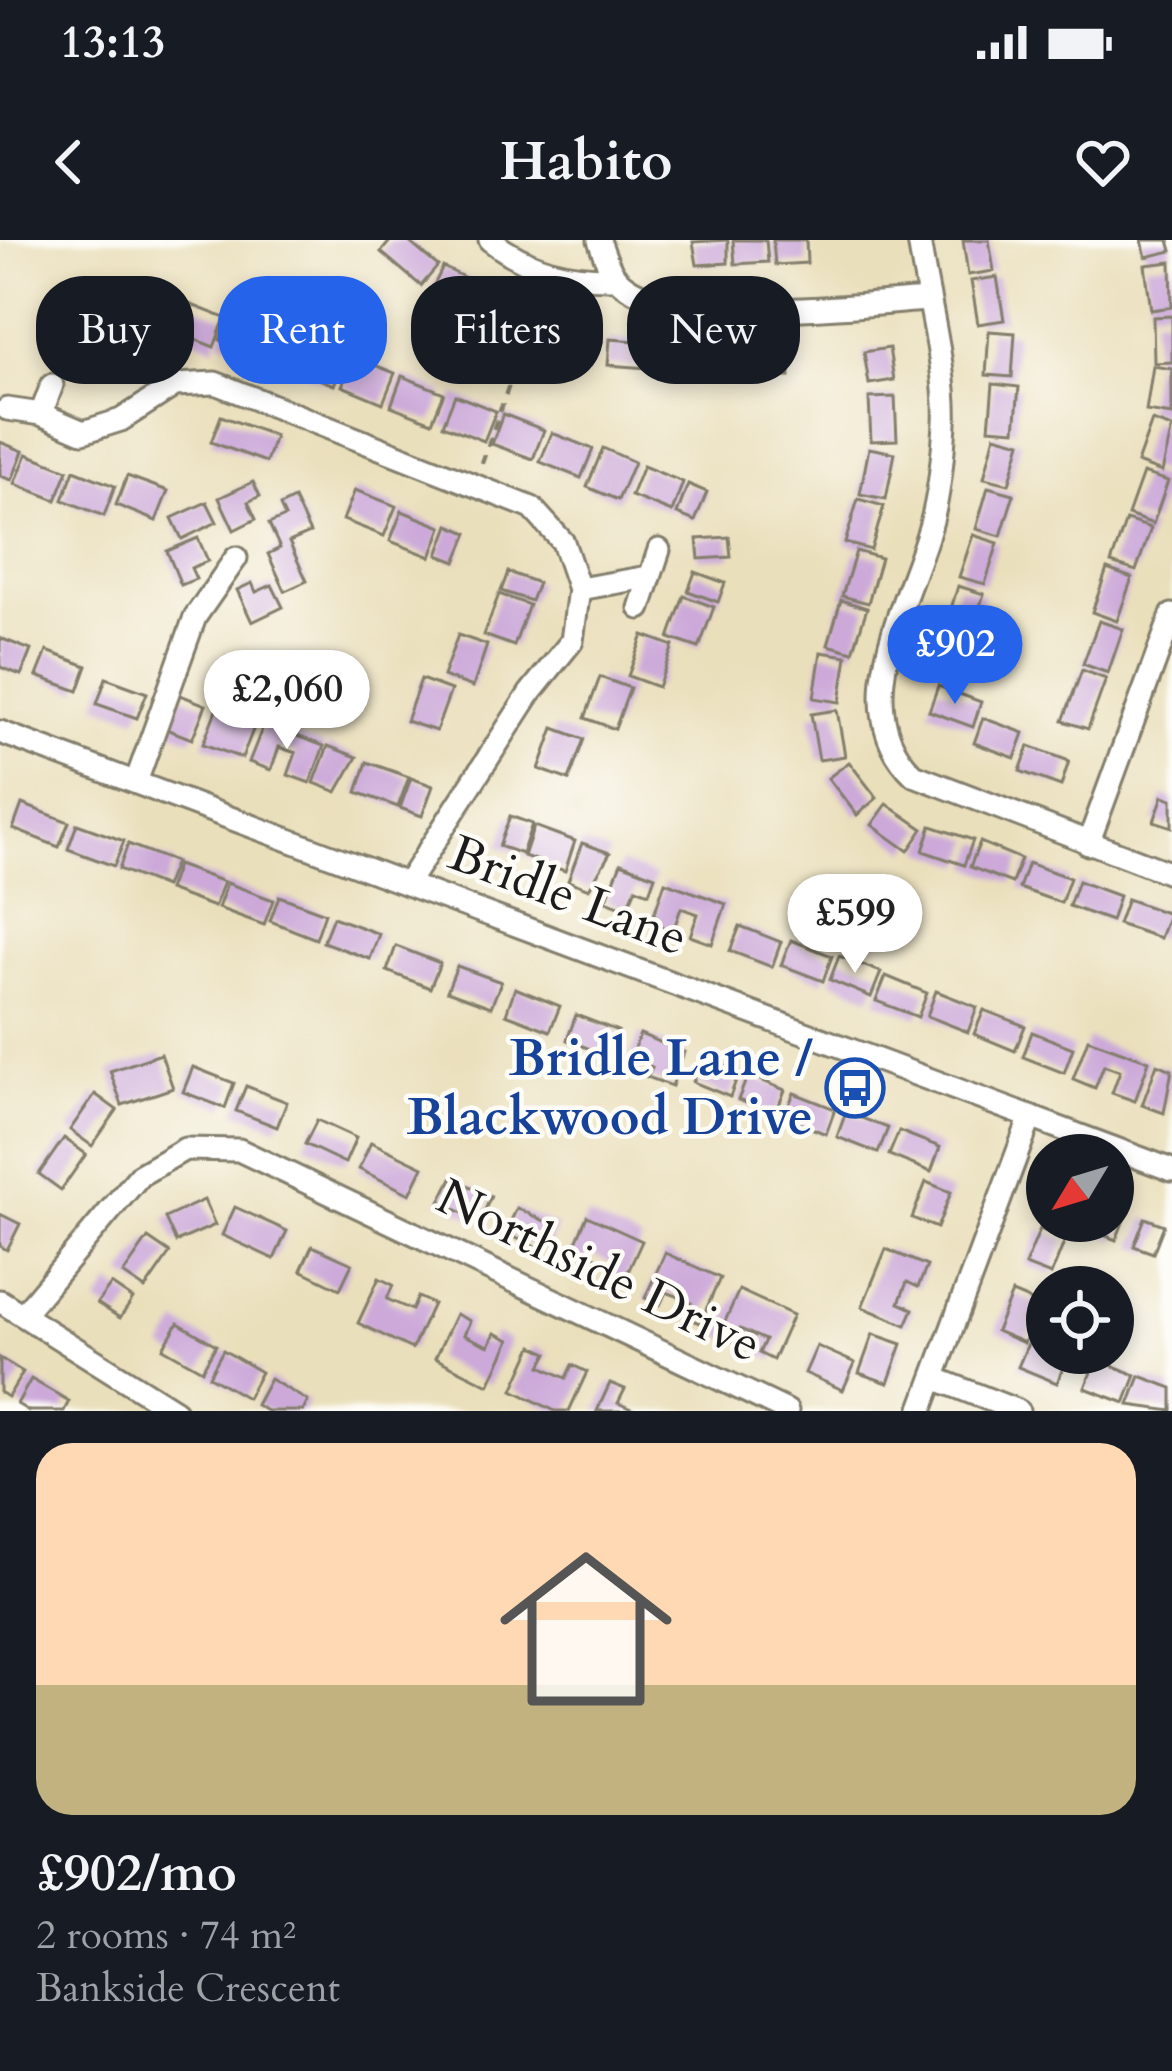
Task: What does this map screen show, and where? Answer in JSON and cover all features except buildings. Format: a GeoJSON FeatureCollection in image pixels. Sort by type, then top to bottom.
{"type":"FeatureCollection","features":[{"type":"Feature","properties":{"kind":"street"},"geometry":{"type":"LineString","coordinates":[[490,240],[542,270],[564,276]]}},
{"type":"Feature","properties":{"kind":"street"},"geometry":{"type":"LineString","coordinates":[[598,240],[616,278]]}},
{"type":"Feature","properties":{"kind":"street"},"geometry":{"type":"LineString","coordinates":[[919,240],[946,418],[933,519],[881,682],[881,722],[894,756],[914,775],[1172,874]]}},
{"type":"Feature","properties":{"kind":"street"},"geometry":{"type":"LineString","coordinates":[[603,278],[616,278],[655,299],[735,312],[927,300]]}},
{"type":"Feature","properties":{"kind":"street"},"geometry":{"type":"LineString","coordinates":[[7,409],[41,414],[82,432],[121,420],[175,385],[215,383],[532,508],[563,542],[579,589],[572,641],[530,694],[407,884]]}},
{"type":"Feature","properties":{"kind":"street"},"geometry":{"type":"LineString","coordinates":[[41,414],[52,386]]}},
{"type":"Feature","properties":{"kind":"street"},"geometry":{"type":"LineString","coordinates":[[640,608],[659,550]]}},
{"type":"Feature","properties":{"kind":"street"},"geometry":{"type":"LineString","coordinates":[[136,782],[195,617],[236,558]]}},
{"type":"Feature","properties":{"kind":"street"},"geometry":{"type":"LineString","coordinates":[[579,589],[648,578]]}},
{"type":"Feature","properties":{"kind":"street"},"geometry":{"type":"LineString","coordinates":[[1088,844],[1172,615]]}},
{"type":"Feature","properties":{"kind":"street","name":"Bridle Lane"},"geometry":{"type":"LineString","coordinates":[[0,732],[1172,1170]]}},
{"type":"Feature","properties":{"kind":"street"},"geometry":{"type":"LineString","coordinates":[[921,1411],[1030,1119]]}},
{"type":"Feature","properties":{"kind":"street","name":"Northside Drive"},"geometry":{"type":"LineString","coordinates":[[25,1312],[140,1175],[185,1149],[239,1150],[787,1411]]}},
{"type":"Feature","properties":{"kind":"street"},"geometry":{"type":"LineString","coordinates":[[0,1301],[25,1312],[175,1411]]}},
{"type":"Feature","properties":{"kind":"street"},"geometry":{"type":"LineString","coordinates":[[934,1378],[1018,1411]]}},
{"type":"Feature","properties":{"kind":"path"},"geometry":{"type":"LineString","coordinates":[[475,485],[509,384]]}},
{"type":"Feature","properties":{"kind":"place","name":"Bridle Lane / Blackwood Drive"},"geometry":{"type":"Point","coordinates":[855,1088]}}]}
